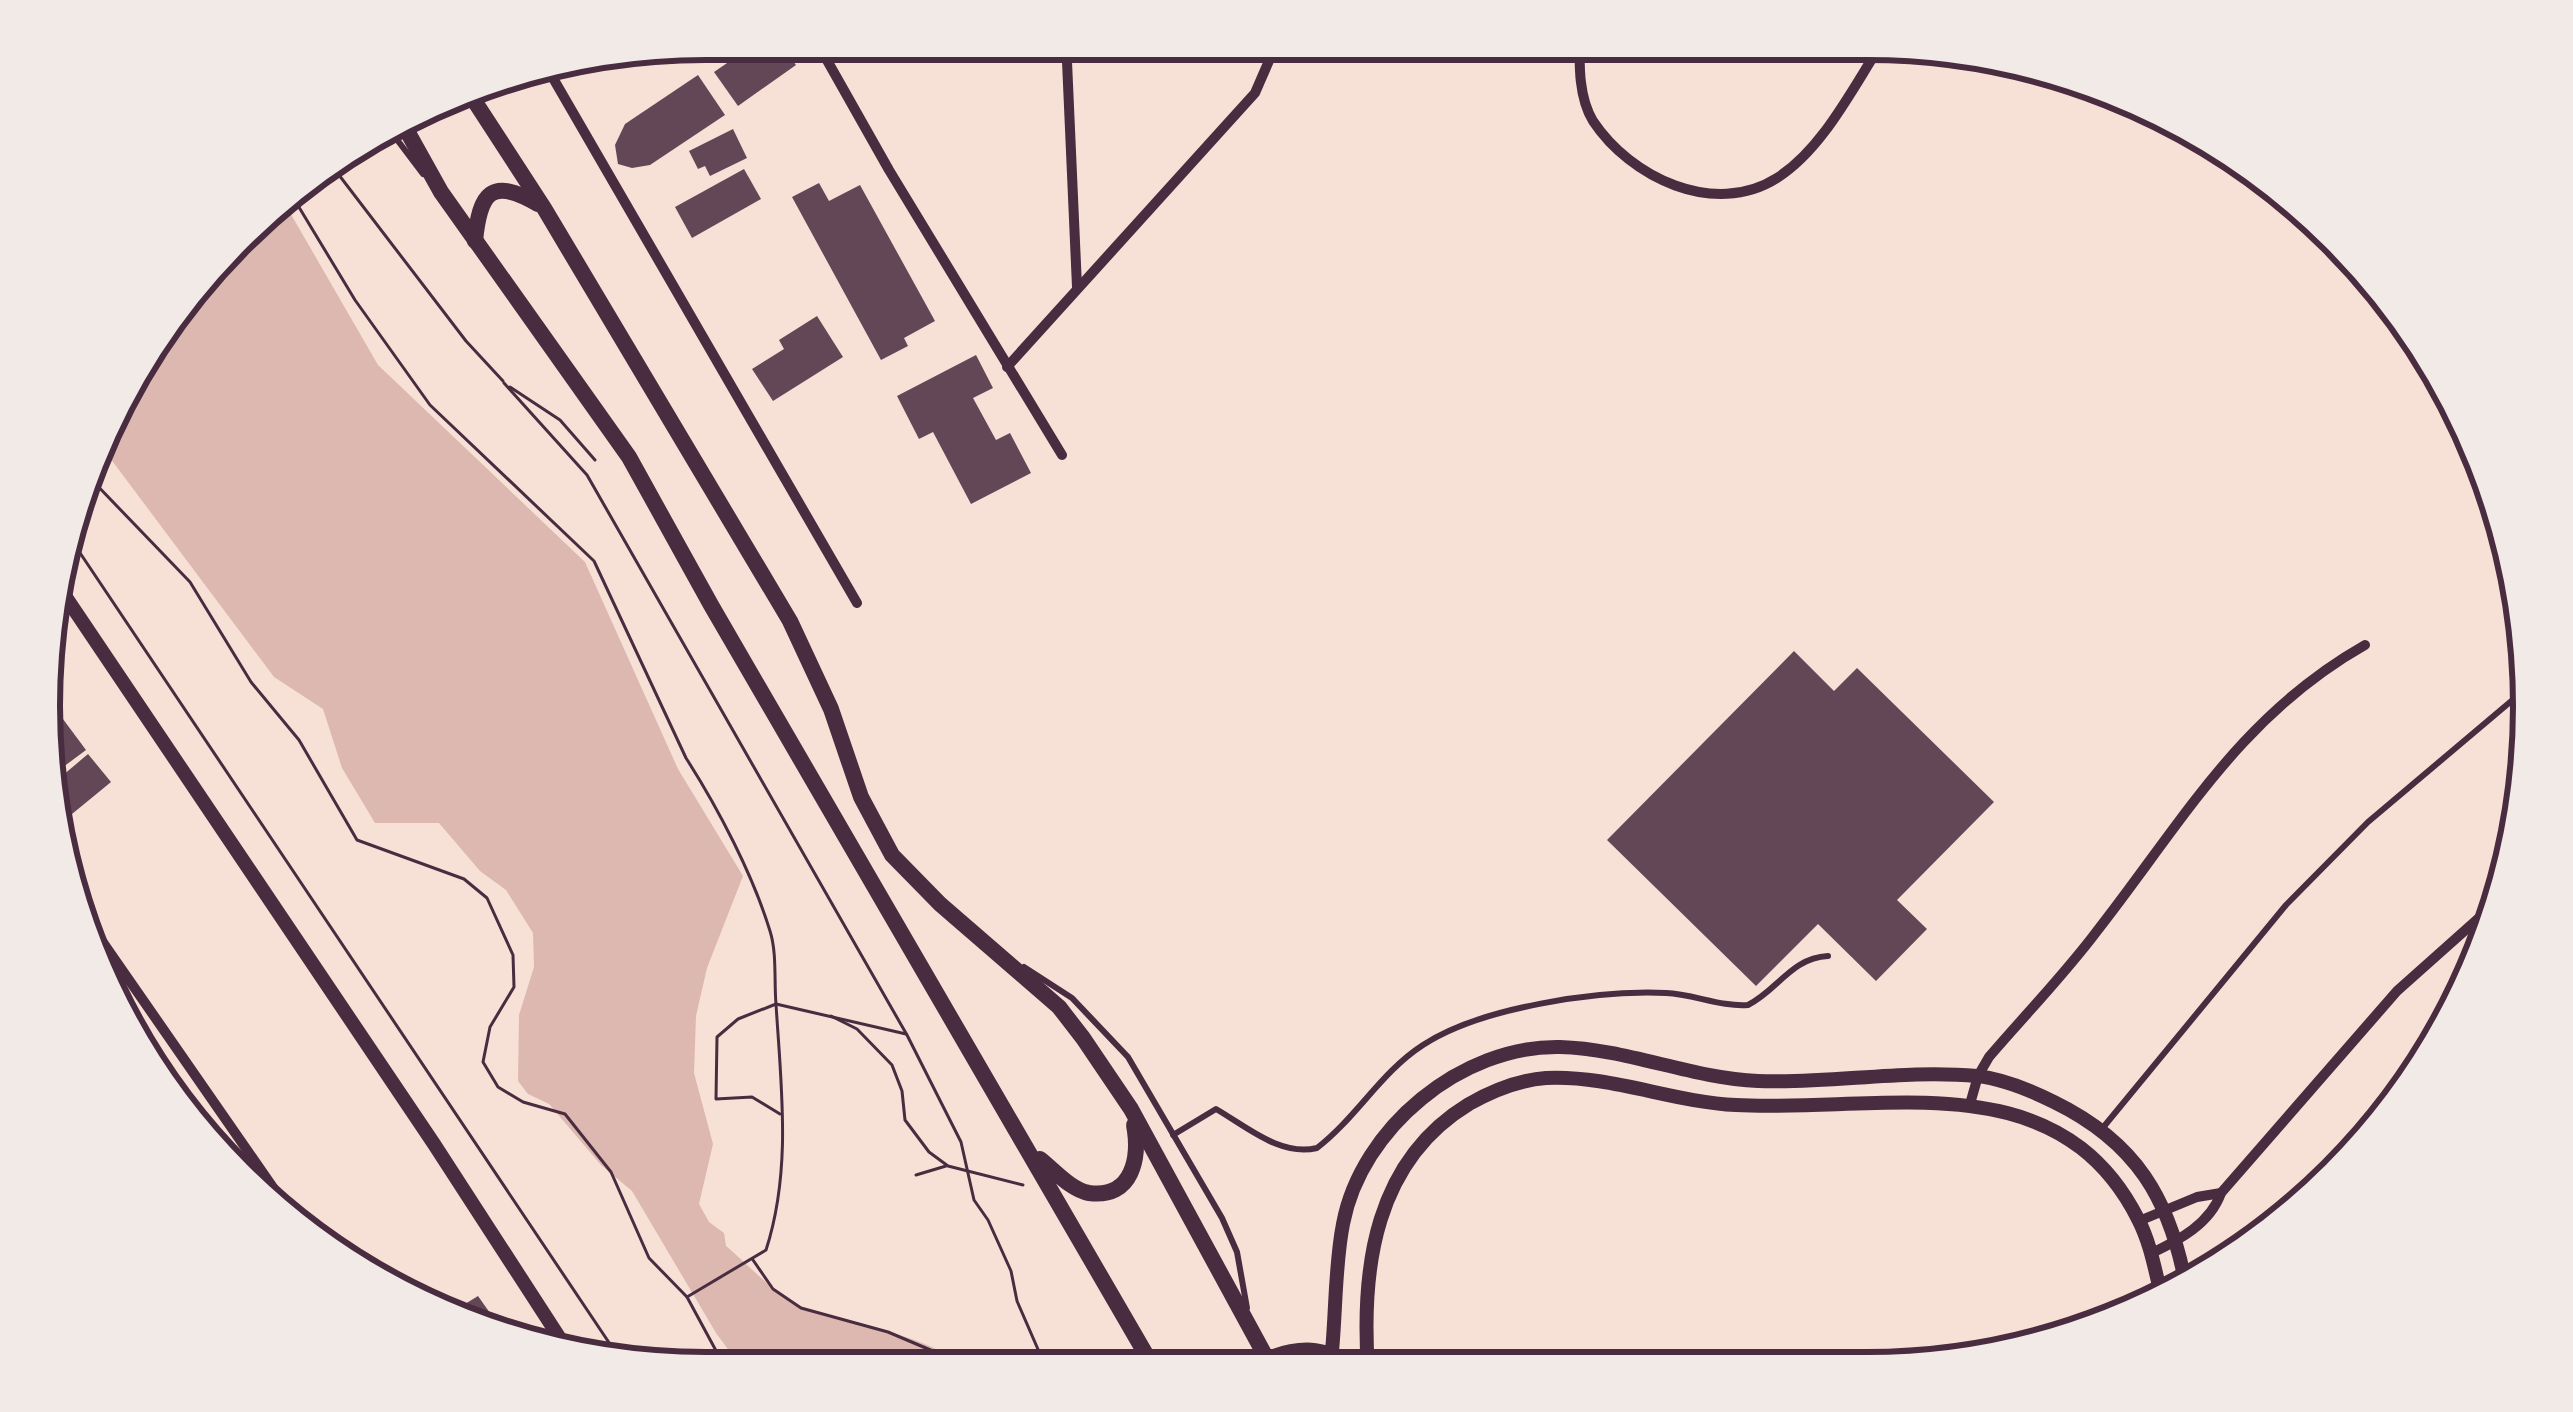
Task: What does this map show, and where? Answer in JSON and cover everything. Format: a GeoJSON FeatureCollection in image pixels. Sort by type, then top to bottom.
{"type":"FeatureCollection","features":[{"type":"Feature","properties":{"kind":"main road"},"geometry":{"type":"LineString","coordinates":[[476,103],[544,208],[790,620],[831,709],[861,797],[892,855],[1059,1007],[1131,1109],[1262,1352]]}},
{"type":"Feature","properties":{"kind":"main road"},"geometry":{"type":"LineString","coordinates":[[408,133],[440,192],[629,457],[1146,1352]]}},
{"type":"Feature","properties":{"kind":"main road"},"geometry":{"type":"LineString","coordinates":[[476,242],[478,210],[485,197],[498,189],[513,190],[544,208]]}},
{"type":"Feature","properties":{"kind":"main road"},"geometry":{"type":"LineString","coordinates":[[1030,1150],[1073,1186],[1088,1193],[1109,1191],[1124,1183],[1135,1168],[1138,1147],[1131,1109]]}},
{"type":"Feature","properties":{"kind":"street"},"geometry":{"type":"LineString","coordinates":[[827,60],[1062,455]]}},
{"type":"Feature","properties":{"kind":"street"},"geometry":{"type":"LineString","coordinates":[[1067,60],[1077,287]]}},
{"type":"Feature","properties":{"kind":"street"},"geometry":{"type":"LineString","coordinates":[[1007,367],[1255,93],[1269,60]]}},
{"type":"Feature","properties":{"kind":"street"},"geometry":{"type":"LineString","coordinates":[[1580,60],[1580,82],[1591,118],[1622,154],[1657,178],[1699,194],[1736,194],[1776,179],[1808,150],[1870,60]]}},
{"type":"Feature","properties":{"kind":"street"},"geometry":{"type":"LineString","coordinates":[[552,79],[857,603]]}},
{"type":"Feature","properties":{"kind":"street"},"geometry":{"type":"LineString","coordinates":[[69,602],[557,1334]]}},
{"type":"Feature","properties":{"kind":"street"},"geometry":{"type":"LineString","coordinates":[[1970,1104],[1989,1057],[2096,933],[2183,812],[2261,721],[2319,671],[2366,645]]}},
{"type":"Feature","properties":{"kind":"street"},"geometry":{"type":"LineString","coordinates":[[2152,1252],[2209,1215],[2221,1193],[2397,991],[2477,920]]}},
{"type":"Feature","properties":{"kind":"street"},"geometry":{"type":"LineString","coordinates":[[107,949],[269,1182]]}},
{"type":"Feature","properties":{"kind":"street"},"geometry":{"type":"LineString","coordinates":[[1297,1352],[1311,1346],[1332,1351],[1342,1224],[1373,1149],[1403,1114],[1489,1061],[1558,1047],[1610,1053],[1711,1078],[1978,1076],[2028,1089],[2101,1130],[2136,1163],[2164,1209],[2183,1269]]}},
{"type":"Feature","properties":{"kind":"street"},"geometry":{"type":"LineString","coordinates":[[1367,1352],[1371,1257],[1383,1204],[1406,1160],[1444,1119],[1515,1083],[1544,1078],[1585,1079],[1718,1104],[1970,1104],[2025,1116],[2060,1132],[2118,1185],[2152,1252],[2159,1282]]}},
{"type":"Feature","properties":{"kind":"street"},"geometry":{"type":"LineString","coordinates":[[2139,1221],[2221,1193]]}},
{"type":"Feature","properties":{"kind":"lane"},"geometry":{"type":"LineString","coordinates":[[397,139],[440,192]]}},
{"type":"Feature","properties":{"kind":"lane"},"geometry":{"type":"LineString","coordinates":[[2101,1130],[2286,905],[2368,822],[2513,700]]}},
{"type":"Feature","properties":{"kind":"lane"},"geometry":{"type":"LineString","coordinates":[[977,937],[1072,998],[1128,1057],[1238,1252],[1249,1329]]}},
{"type":"Feature","properties":{"kind":"lane"},"geometry":{"type":"LineString","coordinates":[[1173,1135],[1216,1109],[1285,1149],[1317,1148],[1389,1072],[1425,1044],[1460,1026],[1541,1005],[1643,992],[1748,1005],[1794,967],[1813,957],[1828,956]]}},
{"type":"Feature","properties":{"kind":"path"},"geometry":{"type":"LineString","coordinates":[[339,174],[466,341],[587,475],[907,1035],[961,1142],[974,1200],[1011,1271],[1017,1300],[1039,1352]]}},
{"type":"Feature","properties":{"kind":"path"},"geometry":{"type":"LineString","coordinates":[[298,205],[355,300],[430,405],[595,561],[772,934],[784,1116],[778,1214],[766,1250],[690,1296]]}},
{"type":"Feature","properties":{"kind":"path"},"geometry":{"type":"LineString","coordinates":[[504,383],[560,420],[595,460]]}},
{"type":"Feature","properties":{"kind":"path"},"geometry":{"type":"LineString","coordinates":[[98,487],[190,581],[251,682],[299,740],[357,840],[464,879],[487,898],[513,955],[514,987],[490,1027],[483,1062],[498,1087],[523,1102],[565,1114],[611,1172],[649,1258],[690,1296],[718,1352]]}},
{"type":"Feature","properties":{"kind":"path"},"geometry":{"type":"LineString","coordinates":[[79,552],[610,1344]]}},
{"type":"Feature","properties":{"kind":"path"},"geometry":{"type":"LineString","coordinates":[[784,1116],[752,1097],[716,1099],[717,1037],[738,1019],[776,1004],[907,1035]]}},
{"type":"Feature","properties":{"kind":"path"},"geometry":{"type":"LineString","coordinates":[[823,1013],[857,1029],[892,1065],[902,1091],[905,1120],[928,1152],[948,1166],[1054,1193]]}},
{"type":"Feature","properties":{"kind":"path"},"geometry":{"type":"LineString","coordinates":[[916,1175],[948,1166]]}},
{"type":"Feature","properties":{"kind":"path"},"geometry":{"type":"LineString","coordinates":[[752,1258],[773,1289],[801,1308],[888,1332],[935,1352]]}},
{"type":"Feature","properties":{"kind":"shaded area"},"geometry":{"type":"Polygon","coordinates":[[[290,212],[378,365],[585,562],[678,769],[743,876],[707,968],[696,1016],[694,1073],[713,1144],[699,1204],[709,1222],[724,1233],[726,1246],[795,1304],[941,1352],[730,1352],[632,1191],[601,1165],[549,1104],[528,1094],[518,1081],[519,1015],[534,967],[533,933],[506,890],[480,871],[439,823],[375,823],[342,768],[323,709],[274,677],[110,458],[147,383],[193,313],[249,249],[290,212]]]}},
{"type":"Feature","properties":{"kind":"building"},"geometry":{"type":"Polygon","coordinates":[[[731,60],[792,60],[796,65],[738,106],[714,72],[731,60]]]}},
{"type":"Feature","properties":{"kind":"building"},"geometry":{"type":"Polygon","coordinates":[[[698,75],[725,115],[650,165],[618,164],[615,145],[625,124],[698,75]]]}},
{"type":"Feature","properties":{"kind":"building"},"geometry":{"type":"Polygon","coordinates":[[[733,129],[747,158],[710,176],[705,166],[698,169],[689,151],[733,129]]]}},
{"type":"Feature","properties":{"kind":"building"},"geometry":{"type":"Polygon","coordinates":[[[744,169],[761,199],[692,238],[675,207],[744,169]]]}},
{"type":"Feature","properties":{"kind":"building"},"geometry":{"type":"Polygon","coordinates":[[[819,183],[829,201],[860,185],[935,321],[904,338],[908,346],[881,360],[792,197],[819,183]]]}},
{"type":"Feature","properties":{"kind":"building"},"geometry":{"type":"Polygon","coordinates":[[[817,316],[843,357],[773,401],[752,369],[784,349],[779,340],[817,316]]]}},
{"type":"Feature","properties":{"kind":"building"},"geometry":{"type":"Polygon","coordinates":[[[976,355],[993,388],[973,398],[996,440],[1010,433],[1031,473],[971,504],[933,432],[919,439],[897,396],[976,355]]]}},
{"type":"Feature","properties":{"kind":"building"},"geometry":{"type":"Polygon","coordinates":[[[1794,651],[1834,691],[1857,668],[1994,802],[1897,900],[1927,929],[1876,981],[1818,924],[1756,986],[1607,840],[1794,651]]]}},
{"type":"Feature","properties":{"kind":"building"},"geometry":{"type":"Polygon","coordinates":[[[60,715],[86,750],[63,767],[60,715]]]}},
{"type":"Feature","properties":{"kind":"building"},"geometry":{"type":"Polygon","coordinates":[[[88,754],[111,782],[72,814],[64,774],[88,754]]]}},
{"type":"Feature","properties":{"kind":"building"},"geometry":{"type":"Polygon","coordinates":[[[478,1296],[492,1316],[464,1305],[478,1296]]]}}]}
